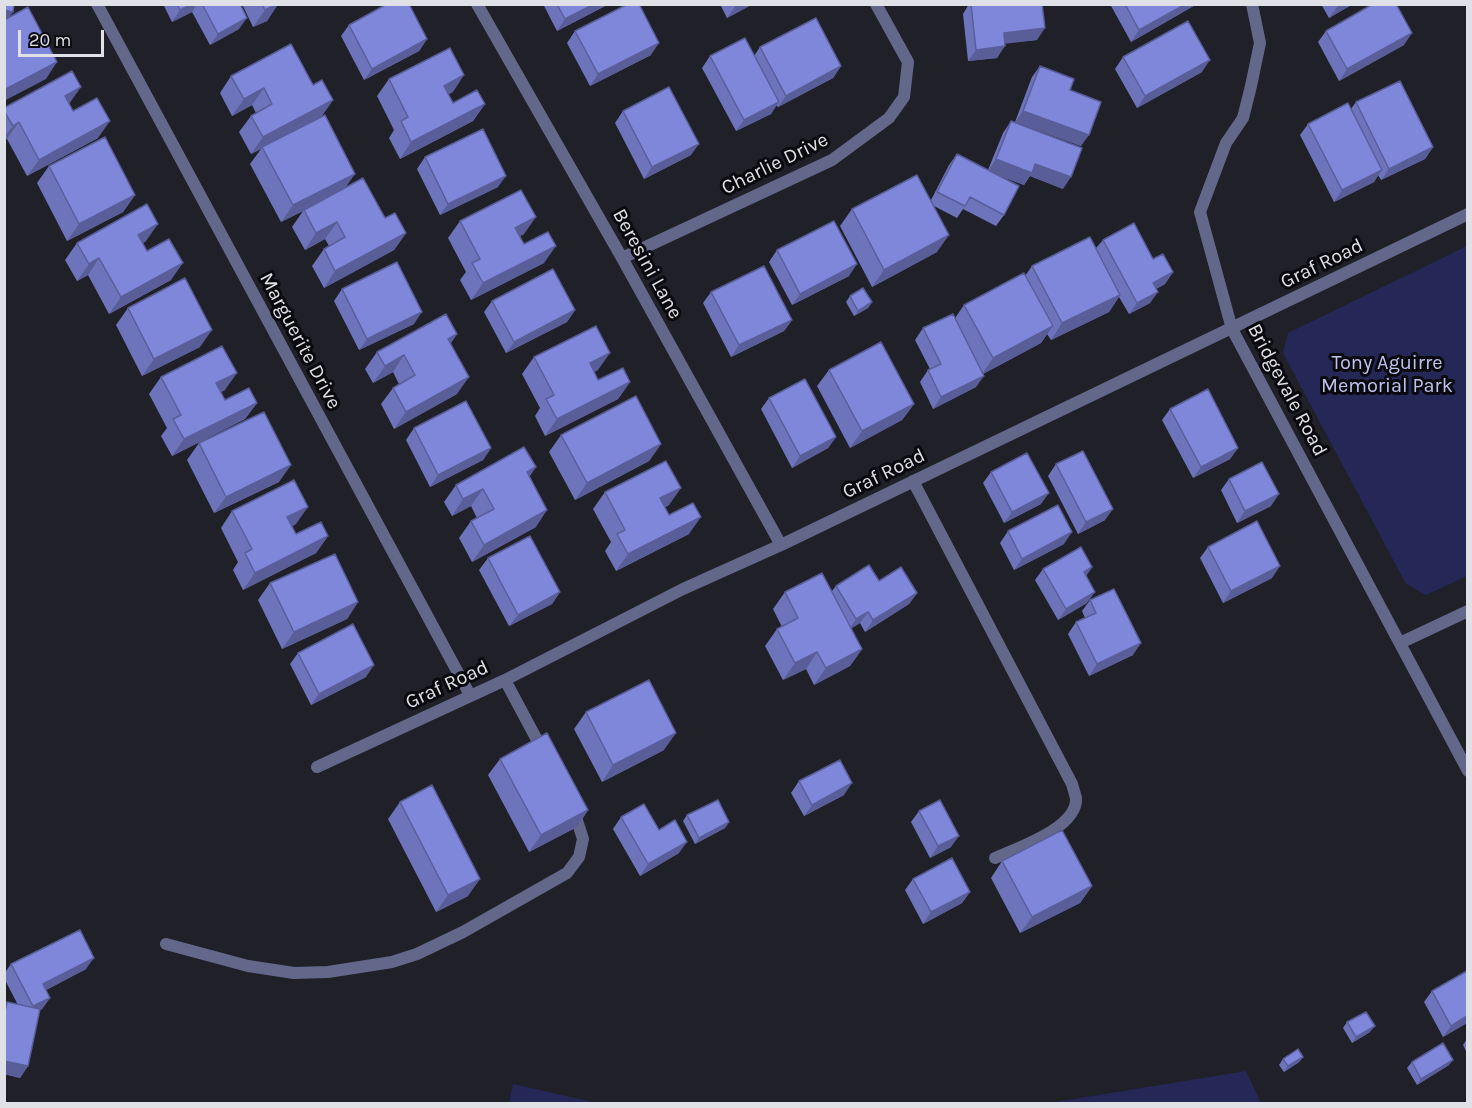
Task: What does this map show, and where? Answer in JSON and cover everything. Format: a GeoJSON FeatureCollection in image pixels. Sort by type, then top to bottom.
{"type":"FeatureCollection","features":[{"type":"Feature","properties":{"kind":"street","name":"Marguerite Drive"},"geometry":{"type":"LineString","coordinates":[[97,4],[470,695]]}},
{"type":"Feature","properties":{"kind":"street","name":"Beresini Lane"},"geometry":{"type":"LineString","coordinates":[[477,4],[622,258],[781,545]]}},
{"type":"Feature","properties":{"kind":"street","name":"Charlie Drive"},"geometry":{"type":"LineString","coordinates":[[622,258],[832,160],[889,118],[904,97],[908,62],[876,4]]}},
{"type":"Feature","properties":{"kind":"street","name":"Bridgevale Road"},"geometry":{"type":"LineString","coordinates":[[1252,4],[1260,43],[1251,86],[1243,118],[1226,143],[1200,212],[1232,329],[1467,771]]}},
{"type":"Feature","properties":{"kind":"street","name":"Graf Road"},"geometry":{"type":"LineString","coordinates":[[317,767],[505,680],[683,589],[913,482],[1467,214]]}},
{"type":"Feature","properties":{"kind":"street"},"geometry":{"type":"LineString","coordinates":[[913,482],[1072,784],[1076,799],[1073,810],[1055,830],[995,858]]}},
{"type":"Feature","properties":{"kind":"street"},"geometry":{"type":"LineString","coordinates":[[1400,644],[1467,611]]}},
{"type":"Feature","properties":{"kind":"street"},"geometry":{"type":"LineString","coordinates":[[505,680],[550,764]]}},
{"type":"Feature","properties":{"kind":"street"},"geometry":{"type":"LineString","coordinates":[[166,944],[248,966],[294,973],[328,972],[392,962],[417,954],[463,932],[567,873],[579,857],[583,839],[566,796]]}},
{"type":"Feature","properties":{"kind":"green space","name":"Tony Aguirre Memorial Park"},"geometry":{"type":"Polygon","coordinates":[[[1467,246],[1467,576],[1426,595],[1406,584],[1283,353],[1288,333],[1467,246]]]}},
{"type":"Feature","properties":{"kind":"green space"},"geometry":{"type":"Polygon","coordinates":[[[1246,1071],[1261,1103],[1049,1103],[1246,1071]]]}},
{"type":"Feature","properties":{"kind":"green space"},"geometry":{"type":"Polygon","coordinates":[[[513,1084],[597,1103],[509,1103],[513,1084]]]}},
{"type":"Feature","properties":{"kind":"building"},"geometry":{"type":"Polygon","coordinates":[[[4,4],[14,4],[13,12],[4,10],[4,4]]]}},
{"type":"Feature","properties":{"kind":"building"},"geometry":{"type":"Polygon","coordinates":[[[177,4],[192,4],[180,10],[177,4]]]}},
{"type":"Feature","properties":{"kind":"building"},"geometry":{"type":"Polygon","coordinates":[[[202,4],[240,4],[247,18],[218,34],[202,4]]]}},
{"type":"Feature","properties":{"kind":"building"},"geometry":{"type":"Polygon","coordinates":[[[262,4],[277,4],[265,10],[262,4]]]}},
{"type":"Feature","properties":{"kind":"building"},"geometry":{"type":"Polygon","coordinates":[[[387,4],[409,4],[427,39],[372,69],[349,25],[387,4]]]}},
{"type":"Feature","properties":{"kind":"building"},"geometry":{"type":"Polygon","coordinates":[[[557,4],[594,4],[565,19],[557,4]]]}},
{"type":"Feature","properties":{"kind":"building"},"geometry":{"type":"Polygon","coordinates":[[[628,4],[639,4],[659,43],[598,74],[575,31],[628,4]]]}},
{"type":"Feature","properties":{"kind":"building"},"geometry":{"type":"Polygon","coordinates":[[[971,4],[1042,4],[1045,28],[1004,33],[1005,46],[976,50],[971,4]]]}},
{"type":"Feature","properties":{"kind":"building"},"geometry":{"type":"Polygon","coordinates":[[[1125,4],[1186,4],[1139,30],[1125,4]]]}},
{"type":"Feature","properties":{"kind":"building"},"geometry":{"type":"Polygon","coordinates":[[[1373,4],[1396,4],[1412,33],[1347,69],[1326,31],[1373,4]]]}},
{"type":"Feature","properties":{"kind":"building"},"geometry":{"type":"Polygon","coordinates":[[[28,7],[57,62],[4,90],[4,20],[28,7]]]}},
{"type":"Feature","properties":{"kind":"building"},"geometry":{"type":"Polygon","coordinates":[[[816,18],[841,66],[786,96],[760,47],[816,18]]]}},
{"type":"Feature","properties":{"kind":"building"},"geometry":{"type":"Polygon","coordinates":[[[1188,21],[1210,60],[1145,96],[1123,57],[1188,21]]]}},
{"type":"Feature","properties":{"kind":"building"},"geometry":{"type":"Polygon","coordinates":[[[745,38],[779,102],[744,120],[710,56],[745,38]]]}},
{"type":"Feature","properties":{"kind":"building"},"geometry":{"type":"Polygon","coordinates":[[[291,44],[313,85],[322,80],[333,100],[263,137],[251,116],[272,104],[264,88],[244,99],[231,76],[291,44]]]}},
{"type":"Feature","properties":{"kind":"building"},"geometry":{"type":"Polygon","coordinates":[[[450,48],[464,75],[444,86],[453,103],[477,90],[485,104],[411,142],[401,121],[408,117],[389,79],[450,48]]]}},
{"type":"Feature","properties":{"kind":"building"},"geometry":{"type":"Polygon","coordinates":[[[1040,66],[1074,79],[1070,90],[1101,102],[1089,135],[1023,111],[1040,66]]]}},
{"type":"Feature","properties":{"kind":"building"},"geometry":{"type":"Polygon","coordinates":[[[72,71],[81,87],[65,96],[73,111],[97,98],[110,121],[39,160],[19,122],[13,126],[4,108],[72,71]]]}},
{"type":"Feature","properties":{"kind":"building"},"geometry":{"type":"Polygon","coordinates":[[[1400,81],[1433,147],[1389,169],[1356,102],[1400,81]]]}},
{"type":"Feature","properties":{"kind":"building"},"geometry":{"type":"Polygon","coordinates":[[[669,87],[699,144],[652,167],[623,111],[669,87]]]}},
{"type":"Feature","properties":{"kind":"building"},"geometry":{"type":"Polygon","coordinates":[[[1348,103],[1382,170],[1342,190],[1308,124],[1348,103]]]}},
{"type":"Feature","properties":{"kind":"building"},"geometry":{"type":"Polygon","coordinates":[[[325,115],[355,174],[293,205],[262,147],[325,115]]]}},
{"type":"Feature","properties":{"kind":"building"},"geometry":{"type":"Polygon","coordinates":[[[1011,121],[1082,148],[1071,177],[1035,164],[1032,173],[996,159],[1011,121]]]}},
{"type":"Feature","properties":{"kind":"building"},"geometry":{"type":"Polygon","coordinates":[[[483,129],[506,176],[448,204],[425,157],[483,129]]]}},
{"type":"Feature","properties":{"kind":"building"},"geometry":{"type":"Polygon","coordinates":[[[105,137],[135,195],[79,224],[49,166],[105,137]]]}},
{"type":"Feature","properties":{"kind":"building"},"geometry":{"type":"Polygon","coordinates":[[[957,154],[1019,186],[1004,215],[970,197],[965,206],[937,192],[957,154]]]}},
{"type":"Feature","properties":{"kind":"building"},"geometry":{"type":"Polygon","coordinates":[[[917,175],[949,235],[884,270],[852,209],[917,175]]]}},
{"type":"Feature","properties":{"kind":"building"},"geometry":{"type":"Polygon","coordinates":[[[363,178],[385,218],[395,213],[406,233],[335,271],[324,249],[345,237],[337,222],[316,233],[304,210],[363,178]]]}},
{"type":"Feature","properties":{"kind":"building"},"geometry":{"type":"Polygon","coordinates":[[[521,190],[536,217],[515,228],[524,244],[548,232],[556,246],[483,283],[472,263],[480,259],[460,221],[521,190]]]}},
{"type":"Feature","properties":{"kind":"building"},"geometry":{"type":"Polygon","coordinates":[[[147,204],[158,224],[138,235],[147,251],[169,239],[183,263],[121,297],[99,258],[89,264],[77,243],[147,204]]]}},
{"type":"Feature","properties":{"kind":"building"},"geometry":{"type":"Polygon","coordinates":[[[834,221],[857,264],[800,294],[777,250],[834,221]]]}},
{"type":"Feature","properties":{"kind":"building"},"geometry":{"type":"Polygon","coordinates":[[[1134,223],[1153,259],[1163,254],[1173,272],[1153,283],[1158,292],[1137,303],[1103,240],[1134,223]]]}},
{"type":"Feature","properties":{"kind":"building"},"geometry":{"type":"Polygon","coordinates":[[[1090,237],[1120,295],[1062,323],[1032,266],[1090,237]]]}},
{"type":"Feature","properties":{"kind":"building"},"geometry":{"type":"Polygon","coordinates":[[[397,262],[422,312],[367,339],[342,289],[397,262]]]}},
{"type":"Feature","properties":{"kind":"building"},"geometry":{"type":"Polygon","coordinates":[[[764,266],[792,320],[739,345],[711,292],[764,266]]]}},
{"type":"Feature","properties":{"kind":"building"},"geometry":{"type":"Polygon","coordinates":[[[553,269],[575,310],[514,342],[492,301],[553,269]]]}},
{"type":"Feature","properties":{"kind":"building"},"geometry":{"type":"Polygon","coordinates":[[[1024,273],[1053,326],[993,358],[964,305],[1024,273]]]}},
{"type":"Feature","properties":{"kind":"building"},"geometry":{"type":"Polygon","coordinates":[[[185,278],[212,330],[154,359],[128,308],[185,278]]]}},
{"type":"Feature","properties":{"kind":"building"},"geometry":{"type":"Polygon","coordinates":[[[863,288],[872,302],[858,311],[850,296],[863,288]]]}},
{"type":"Feature","properties":{"kind":"building"},"geometry":{"type":"Polygon","coordinates":[[[446,314],[457,334],[448,339],[469,377],[406,412],[393,388],[415,375],[404,355],[385,366],[377,352],[446,314]]]}},
{"type":"Feature","properties":{"kind":"building"},"geometry":{"type":"Polygon","coordinates":[[[953,314],[984,376],[941,397],[928,370],[941,364],[923,328],[953,314]]]}},
{"type":"Feature","properties":{"kind":"building"},"geometry":{"type":"Polygon","coordinates":[[[596,326],[610,353],[590,363],[598,380],[623,368],[630,382],[557,419],[546,399],[554,395],[534,357],[596,326]]]}},
{"type":"Feature","properties":{"kind":"building"},"geometry":{"type":"Polygon","coordinates":[[[881,342],[914,404],[862,431],[829,370],[881,342]]]}},
{"type":"Feature","properties":{"kind":"building"},"geometry":{"type":"Polygon","coordinates":[[[222,346],[237,373],[216,383],[225,400],[249,388],[257,403],[184,439],[173,419],[181,415],[161,377],[222,346]]]}},
{"type":"Feature","properties":{"kind":"building"},"geometry":{"type":"Polygon","coordinates":[[[805,379],[836,437],[800,456],[769,398],[805,379]]]}},
{"type":"Feature","properties":{"kind":"building"},"geometry":{"type":"Polygon","coordinates":[[[1208,389],[1238,448],[1201,467],[1170,409],[1208,389]]]}},
{"type":"Feature","properties":{"kind":"building"},"geometry":{"type":"Polygon","coordinates":[[[636,396],[661,444],[587,483],[561,435],[636,396]]]}},
{"type":"Feature","properties":{"kind":"building"},"geometry":{"type":"Polygon","coordinates":[[[466,401],[491,448],[438,475],[414,428],[466,401]]]}},
{"type":"Feature","properties":{"kind":"building"},"geometry":{"type":"Polygon","coordinates":[[[264,412],[291,465],[226,497],[199,443],[264,412]]]}},
{"type":"Feature","properties":{"kind":"building"},"geometry":{"type":"Polygon","coordinates":[[[524,447],[536,467],[527,472],[547,510],[484,545],[471,521],[494,509],[483,489],[463,499],[456,485],[524,447]]]}},
{"type":"Feature","properties":{"kind":"building"},"geometry":{"type":"Polygon","coordinates":[[[1083,451],[1113,509],[1086,522],[1056,464],[1083,451]]]}},
{"type":"Feature","properties":{"kind":"building"},"geometry":{"type":"Polygon","coordinates":[[[1027,453],[1049,493],[1012,512],[991,472],[1027,453]]]}},
{"type":"Feature","properties":{"kind":"building"},"geometry":{"type":"Polygon","coordinates":[[[666,461],[681,488],[660,498],[669,515],[693,503],[701,517],[628,554],[617,534],[625,530],[605,492],[666,461]]]}},
{"type":"Feature","properties":{"kind":"building"},"geometry":{"type":"Polygon","coordinates":[[[1262,462],[1279,494],[1245,511],[1229,479],[1262,462]]]}},
{"type":"Feature","properties":{"kind":"building"},"geometry":{"type":"Polygon","coordinates":[[[294,480],[308,507],[287,517],[296,534],[321,522],[328,536],[255,573],[245,553],[252,549],[232,511],[294,480]]]}},
{"type":"Feature","properties":{"kind":"building"},"geometry":{"type":"Polygon","coordinates":[[[1058,505],[1072,532],[1022,559],[1008,531],[1058,505]]]}},
{"type":"Feature","properties":{"kind":"building"},"geometry":{"type":"Polygon","coordinates":[[[1257,521],[1280,566],[1231,591],[1208,547],[1257,521]]]}},
{"type":"Feature","properties":{"kind":"building"},"geometry":{"type":"Polygon","coordinates":[[[530,536],[560,592],[518,615],[488,558],[530,536]]]}},
{"type":"Feature","properties":{"kind":"building"},"geometry":{"type":"Polygon","coordinates":[[[1081,547],[1092,567],[1084,572],[1095,592],[1066,609],[1043,569],[1081,547]]]}},
{"type":"Feature","properties":{"kind":"building"},"geometry":{"type":"Polygon","coordinates":[[[335,554],[358,602],[294,632],[270,583],[335,554]]]}},
{"type":"Feature","properties":{"kind":"building"},"geometry":{"type":"Polygon","coordinates":[[[869,565],[879,581],[901,567],[917,593],[873,620],[868,612],[856,619],[836,586],[869,565]]]}},
{"type":"Feature","properties":{"kind":"building"},"geometry":{"type":"Polygon","coordinates":[[[822,573],[862,649],[826,668],[817,652],[795,663],[777,629],[798,618],[785,592],[822,573]]]}},
{"type":"Feature","properties":{"kind":"building"},"geometry":{"type":"Polygon","coordinates":[[[1114,589],[1141,643],[1097,664],[1076,622],[1096,613],[1090,600],[1114,589]]]}},
{"type":"Feature","properties":{"kind":"building"},"geometry":{"type":"Polygon","coordinates":[[[353,624],[374,665],[319,694],[298,653],[353,624]]]}},
{"type":"Feature","properties":{"kind":"building"},"geometry":{"type":"Polygon","coordinates":[[[649,680],[676,733],[613,765],[586,712],[649,680]]]}},
{"type":"Feature","properties":{"kind":"building"},"geometry":{"type":"Polygon","coordinates":[[[547,733],[588,810],[541,835],[500,759],[547,733]]]}},
{"type":"Feature","properties":{"kind":"building"},"geometry":{"type":"Polygon","coordinates":[[[840,760],[852,783],[812,805],[799,781],[840,760]]]}},
{"type":"Feature","properties":{"kind":"building"},"geometry":{"type":"Polygon","coordinates":[[[432,785],[480,879],[448,895],[400,802],[432,785]]]}},
{"type":"Feature","properties":{"kind":"building"},"geometry":{"type":"Polygon","coordinates":[[[718,800],[729,822],[699,838],[687,815],[718,800]]]}},
{"type":"Feature","properties":{"kind":"building"},"geometry":{"type":"Polygon","coordinates":[[[940,800],[959,836],[938,846],[919,811],[940,800]]]}},
{"type":"Feature","properties":{"kind":"building"},"geometry":{"type":"Polygon","coordinates":[[[644,804],[659,830],[675,820],[687,842],[648,864],[621,817],[644,804]]]}},
{"type":"Feature","properties":{"kind":"building"},"geometry":{"type":"Polygon","coordinates":[[[1062,830],[1092,886],[1032,917],[1002,861],[1062,830]]]}},
{"type":"Feature","properties":{"kind":"building"},"geometry":{"type":"Polygon","coordinates":[[[952,858],[970,892],[931,912],[913,879],[952,858]]]}},
{"type":"Feature","properties":{"kind":"building"},"geometry":{"type":"Polygon","coordinates":[[[80,930],[94,958],[43,984],[50,998],[33,1006],[11,964],[80,930]]]}},
{"type":"Feature","properties":{"kind":"building"},"geometry":{"type":"Polygon","coordinates":[[[1467,971],[1467,1016],[1451,1026],[1432,991],[1467,971]]]}},
{"type":"Feature","properties":{"kind":"building"},"geometry":{"type":"Polygon","coordinates":[[[7,1002],[40,1009],[28,1066],[4,1061],[4,1016],[7,1002]]]}},
{"type":"Feature","properties":{"kind":"building"},"geometry":{"type":"Polygon","coordinates":[[[1366,1012],[1375,1026],[1356,1037],[1347,1022],[1366,1012]]]}},
{"type":"Feature","properties":{"kind":"building"},"geometry":{"type":"Polygon","coordinates":[[[1443,1043],[1453,1060],[1421,1079],[1412,1062],[1443,1043]]]}},
{"type":"Feature","properties":{"kind":"building"},"geometry":{"type":"Polygon","coordinates":[[[1298,1049],[1303,1057],[1288,1066],[1283,1059],[1298,1049]]]}}]}
